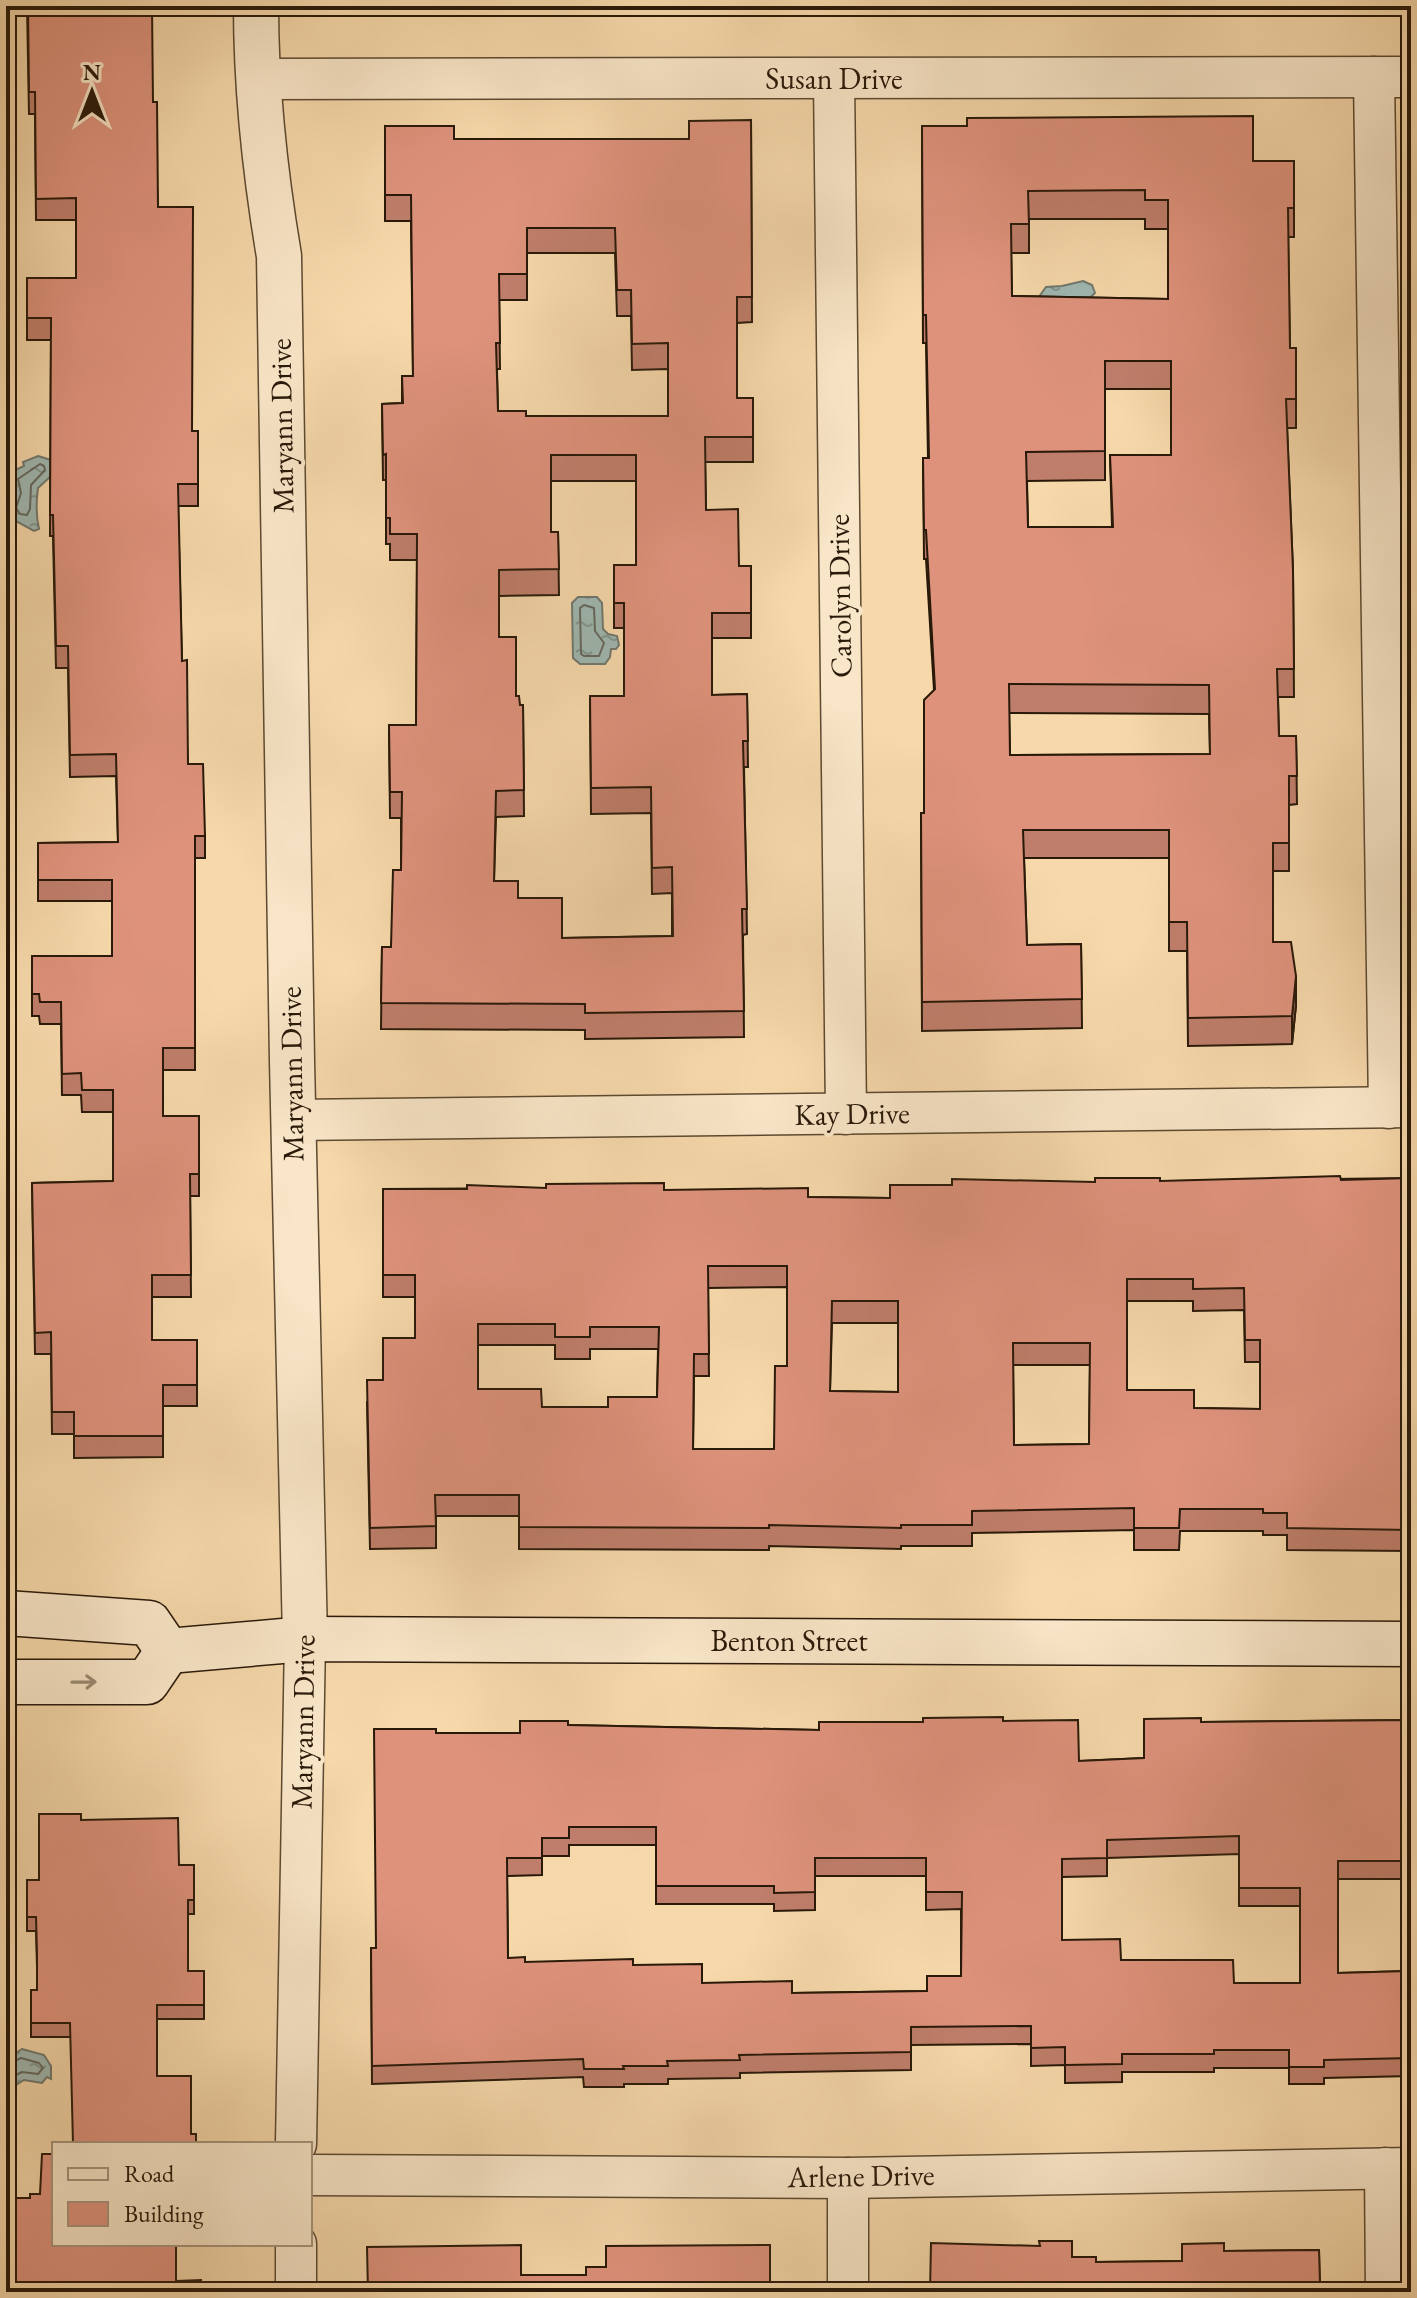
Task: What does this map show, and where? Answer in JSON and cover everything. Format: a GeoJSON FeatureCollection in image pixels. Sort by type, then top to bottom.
{"type":"FeatureCollection","features":[{"type":"Feature","properties":{"kind":"street","name":"Maryann Drive"},"geometry":{"type":"LineString","coordinates":[[256,6],[257,79],[266,178],[279,256],[305,1639],[296,2142]]}},
{"type":"Feature","properties":{"kind":"street","name":"Susan Drive"},"geometry":{"type":"LineString","coordinates":[[257,79],[1393,77]]}},
{"type":"Feature","properties":{"kind":"street"},"geometry":{"type":"LineString","coordinates":[[1393,77],[1400,1107]]}},
{"type":"Feature","properties":{"kind":"street","name":"Carolyn Drive"},"geometry":{"type":"LineString","coordinates":[[834,79],[846,1114]]}},
{"type":"Feature","properties":{"kind":"street","name":"Kay Drive"},"geometry":{"type":"LineString","coordinates":[[293,1120],[1400,1107]]}},
{"type":"Feature","properties":{"kind":"street"},"geometry":{"type":"LineString","coordinates":[[6,1613],[149,1623],[168,1651],[147,1682],[6,1682]]}},
{"type":"Feature","properties":{"kind":"street","name":"Benton Street"},"geometry":{"type":"LineString","coordinates":[[168,1651],[305,1639],[1411,1644]]}},
{"type":"Feature","properties":{"kind":"street"},"geometry":{"type":"LineString","coordinates":[[1386,2292],[1398,2168]]}},
{"type":"Feature","properties":{"kind":"street","name":"Arlene Drive"},"geometry":{"type":"LineString","coordinates":[[312,2175],[848,2178],[1398,2168]]}},
{"type":"Feature","properties":{"kind":"street"},"geometry":{"type":"LineString","coordinates":[[848,2178],[848,2292]]}},
{"type":"Feature","properties":{"kind":"street"},"geometry":{"type":"LineString","coordinates":[[296,2246],[296,2292]]}},
{"type":"Feature","properties":{"kind":"water"},"geometry":{"type":"Polygon","coordinates":[[[1083,281],[1092,285],[1095,293],[1084,303],[1031,308],[1046,287],[1083,281]]]}},
{"type":"Feature","properties":{"kind":"water"},"geometry":{"type":"Polygon","coordinates":[[[38,456],[51,460],[52,475],[38,488],[39,529],[34,531],[14,520],[8,511],[13,493],[9,477],[13,471],[24,466],[23,462],[38,456]]]}},
{"type":"Feature","properties":{"kind":"water"},"geometry":{"type":"Polygon","coordinates":[[[578,597],[597,597],[602,603],[603,629],[617,636],[619,645],[611,649],[605,664],[580,664],[573,658],[572,603],[578,597]]]}},
{"type":"Feature","properties":{"kind":"water"},"geometry":{"type":"Polygon","coordinates":[[[22,2049],[44,2055],[51,2066],[51,2079],[47,2077],[42,2083],[24,2080],[6,2088],[6,2059],[22,2049]]]}},
{"type":"Feature","properties":{"kind":"building"},"geometry":{"type":"Polygon","coordinates":[[[28,6],[152,6],[158,207],[193,207],[192,431],[198,431],[198,484],[178,484],[182,661],[187,660],[188,764],[203,764],[205,836],[195,836],[195,1048],[163,1048],[163,1116],[199,1116],[199,1174],[190,1174],[191,1275],[152,1275],[152,1340],[197,1340],[197,1385],[163,1385],[163,1436],[74,1436],[74,1412],[52,1412],[51,1332],[35,1333],[32,1183],[113,1181],[113,1090],[82,1090],[81,1073],[62,1074],[61,1002],[40,1002],[39,994],[32,994],[32,956],[112,956],[112,880],[38,880],[38,843],[118,842],[116,754],[70,755],[68,646],[56,646],[53,515],[50,515],[51,318],[27,318],[27,278],[76,278],[76,198],[36,199],[35,92],[29,92],[28,6]]]}},
{"type":"Feature","properties":{"kind":"building"},"geometry":{"type":"Polygon","coordinates":[[[1253,116],[1253,161],[1294,161],[1294,208],[1288,208],[1290,348],[1296,348],[1296,399],[1286,399],[1294,669],[1277,669],[1279,736],[1296,736],[1297,776],[1289,776],[1289,843],[1273,843],[1273,942],[1291,942],[1296,976],[1292,1016],[1188,1018],[1187,922],[1169,922],[1169,830],[1023,830],[1027,945],[1081,944],[1082,999],[922,1002],[924,700],[935,689],[924,530],[923,458],[929,458],[926,315],[923,315],[922,126],[967,126],[967,118],[1253,116]],[[1145,190],[1028,191],[1029,224],[1011,224],[1012,296],[1168,299],[1168,200],[1145,200],[1145,190]],[[1105,361],[1105,451],[1026,452],[1028,527],[1113,527],[1110,455],[1171,455],[1171,361],[1105,361]],[[1009,684],[1010,755],[1210,754],[1209,685],[1009,684]]]}},
{"type":"Feature","properties":{"kind":"building"},"geometry":{"type":"Polygon","coordinates":[[[751,120],[752,297],[737,297],[737,398],[753,398],[753,437],[705,437],[706,510],[738,509],[739,566],[751,566],[751,613],[712,613],[712,695],[747,694],[748,741],[743,741],[747,909],[742,909],[744,1011],[585,1013],[585,1004],[381,1003],[382,947],[391,947],[393,870],[401,870],[402,792],[390,792],[389,725],[416,725],[417,534],[390,534],[390,518],[386,518],[382,404],[403,403],[402,376],[413,376],[411,195],[385,195],[385,126],[454,126],[454,139],[689,139],[689,121],[751,120]],[[527,228],[527,274],[499,274],[500,343],[496,343],[498,411],[526,411],[526,416],[668,416],[668,343],[632,344],[631,290],[617,290],[615,228],[527,228]],[[551,455],[551,532],[558,532],[559,569],[499,570],[499,637],[516,637],[516,696],[523,705],[524,790],[496,791],[494,881],[518,881],[518,898],[562,898],[562,938],[673,936],[672,867],[652,868],[651,787],[591,788],[590,696],[624,696],[624,603],[614,603],[614,565],[636,565],[636,455],[551,455]]]}},
{"type":"Feature","properties":{"kind":"building"},"geometry":{"type":"Polygon","coordinates":[[[1340,1176],[1341,1180],[1411,1178],[1411,1530],[1287,1528],[1287,1513],[1263,1513],[1263,1509],[1180,1509],[1179,1528],[1134,1528],[1134,1508],[972,1511],[972,1525],[901,1525],[901,1528],[769,1525],[769,1528],[519,1527],[519,1495],[435,1495],[436,1526],[370,1528],[367,1380],[383,1380],[383,1338],[415,1338],[415,1275],[383,1275],[383,1189],[467,1189],[467,1185],[546,1188],[546,1184],[664,1183],[664,1190],[808,1188],[808,1197],[890,1198],[890,1185],[952,1185],[952,1179],[1095,1182],[1095,1178],[1160,1178],[1160,1181],[1340,1176]],[[708,1266],[709,1354],[694,1354],[693,1449],[774,1449],[775,1366],[787,1366],[787,1266],[708,1266]],[[1127,1279],[1127,1390],[1194,1390],[1194,1408],[1260,1409],[1260,1340],[1245,1340],[1244,1288],[1193,1289],[1193,1279],[1127,1279]],[[832,1301],[830,1391],[898,1392],[898,1301],[832,1301]],[[478,1324],[478,1389],[541,1389],[542,1407],[608,1407],[608,1397],[657,1397],[659,1327],[590,1327],[590,1337],[555,1337],[555,1324],[478,1324]],[[1013,1343],[1014,1445],[1089,1444],[1090,1343],[1013,1343]]]}},
{"type":"Feature","properties":{"kind":"building"},"geometry":{"type":"Polygon","coordinates":[[[923,1718],[1078,1720],[1079,1761],[1144,1758],[1144,1719],[1201,1718],[1201,1722],[1411,1720],[1411,2058],[1324,2060],[1324,2067],[1289,2067],[1289,2050],[1214,2050],[1214,2054],[1122,2054],[1122,2064],[1065,2065],[1065,2047],[1031,2048],[1031,2026],[911,2027],[911,2052],[739,2055],[740,2060],[667,2061],[668,2066],[623,2066],[624,2069],[584,2069],[583,2059],[372,2066],[371,1948],[376,1948],[374,1729],[520,1733],[520,1721],[568,1721],[568,1725],[819,1730],[819,1722],[923,1722],[923,1718]],[[569,1827],[569,1838],[542,1838],[542,1858],[507,1858],[508,1958],[525,1957],[525,1962],[633,1959],[633,1965],[702,1964],[702,1983],[792,1981],[792,1993],[927,1991],[927,1976],[961,1976],[962,1892],[926,1892],[926,1858],[815,1858],[815,1892],[774,1893],[774,1886],[656,1886],[656,1827],[569,1827]],[[1239,1836],[1107,1840],[1107,1858],[1062,1859],[1062,1940],[1120,1939],[1121,1960],[1233,1960],[1234,1983],[1300,1983],[1300,1888],[1239,1888],[1239,1836]],[[1338,1861],[1338,1973],[1408,1971],[1403,1861],[1338,1861]]]}},
{"type":"Feature","properties":{"kind":"building"},"geometry":{"type":"Polygon","coordinates":[[[39,1814],[81,1814],[81,1820],[178,1818],[179,1865],[194,1865],[194,1900],[188,1900],[188,1971],[204,1971],[204,2005],[157,2005],[157,2076],[191,2076],[191,2134],[196,2134],[196,2142],[73,2142],[70,2023],[31,2023],[31,1990],[37,1990],[36,1917],[27,1917],[27,1880],[39,1880],[39,1814]]]}},
{"type":"Feature","properties":{"kind":"building"},"geometry":{"type":"Polygon","coordinates":[[[42,2154],[52,2154],[52,2246],[176,2246],[176,2281],[201,2280],[201,2292],[6,2292],[8,2198],[30,2198],[30,2194],[40,2194],[42,2154]]]}},
{"type":"Feature","properties":{"kind":"building"},"geometry":{"type":"Polygon","coordinates":[[[1039,2241],[1072,2241],[1072,2257],[1096,2257],[1096,2262],[1182,2261],[1182,2244],[1224,2243],[1224,2251],[1319,2250],[1320,2284],[1316,2284],[1317,2292],[930,2292],[931,2243],[1040,2246],[1039,2241]]]}},
{"type":"Feature","properties":{"kind":"building"},"geometry":{"type":"Polygon","coordinates":[[[521,2245],[521,2275],[586,2275],[586,2267],[606,2267],[606,2246],[770,2245],[770,2292],[368,2292],[367,2247],[521,2245]]]}}]}
